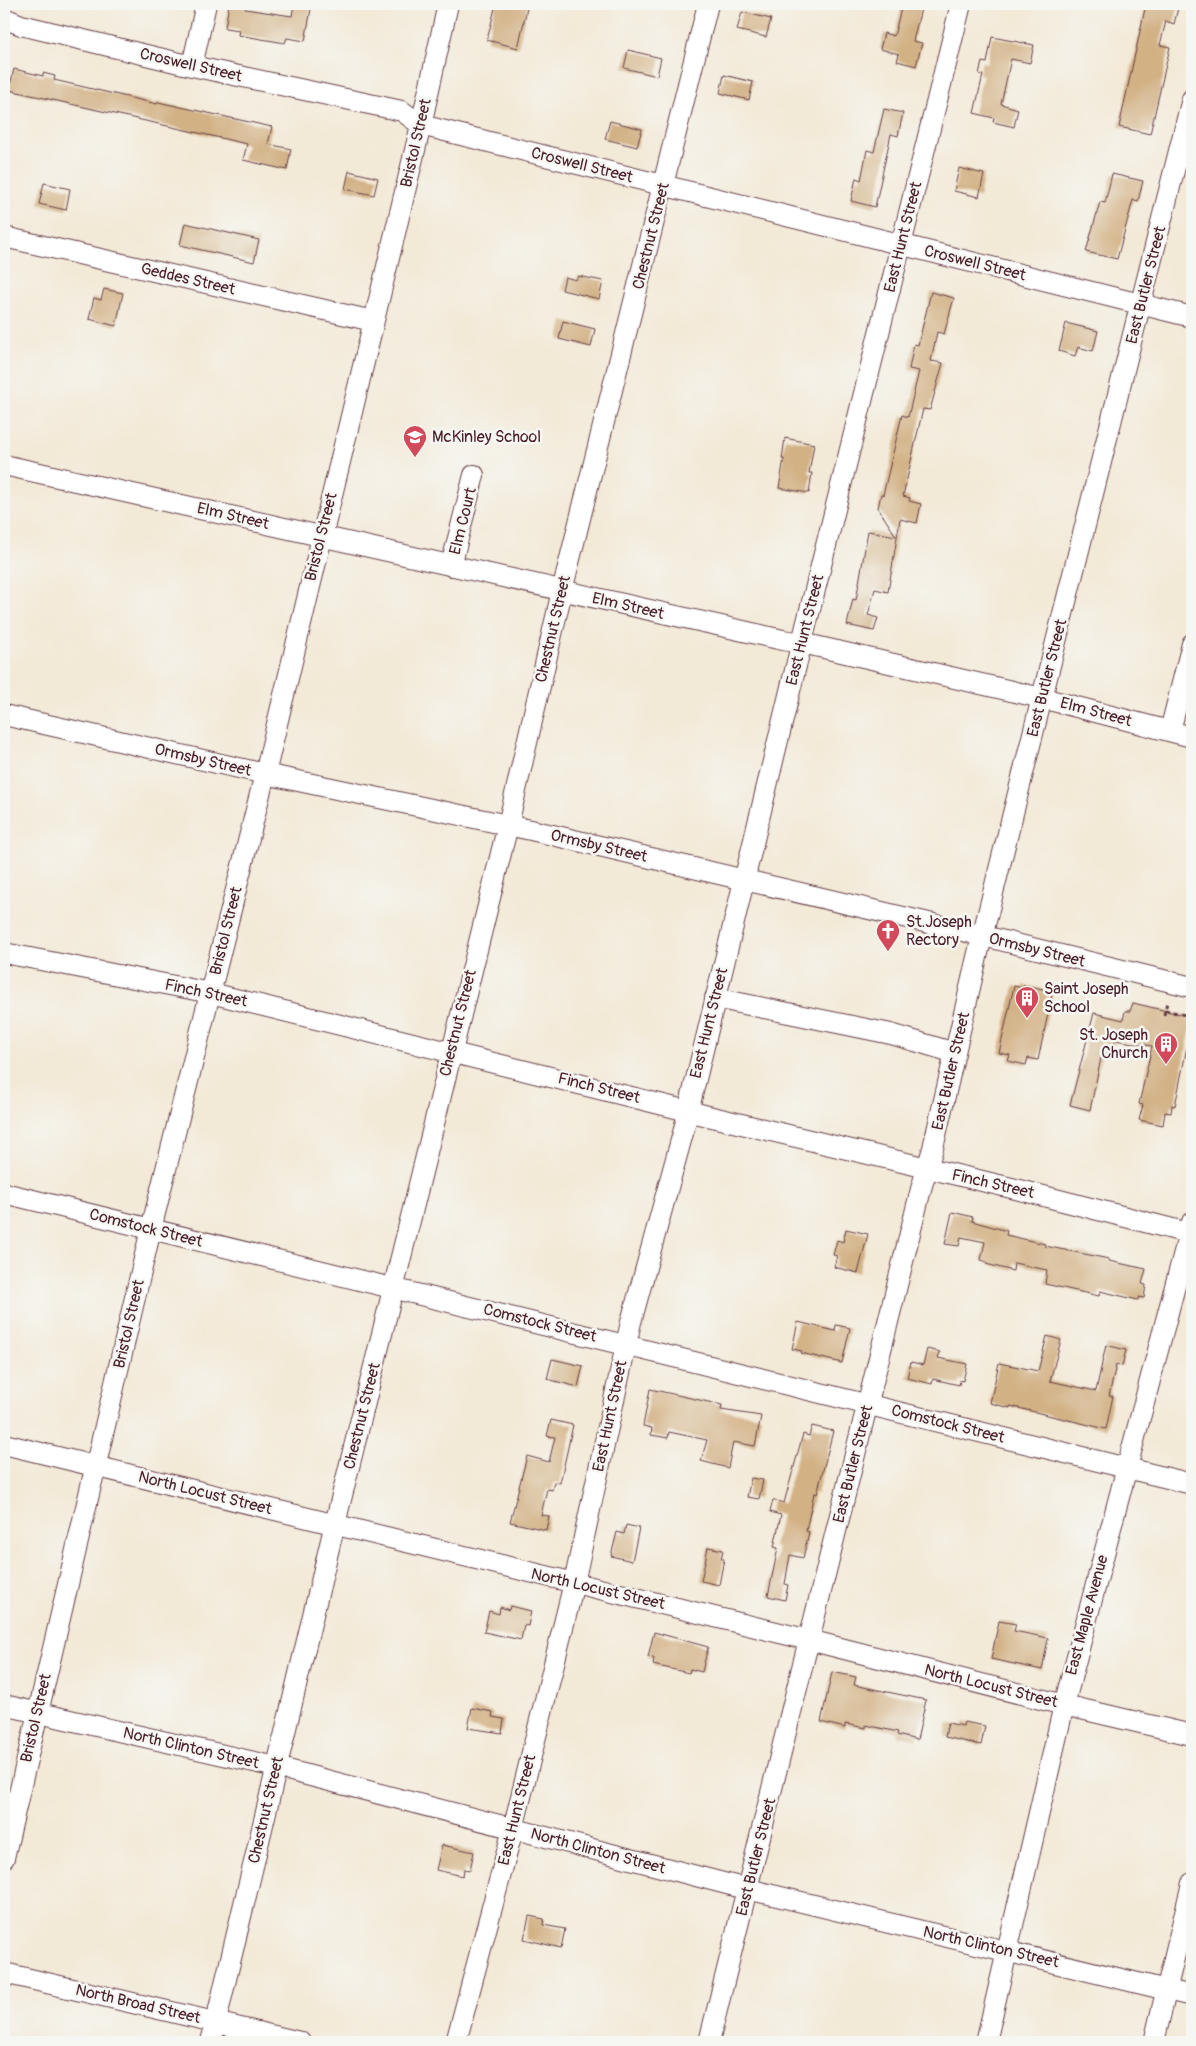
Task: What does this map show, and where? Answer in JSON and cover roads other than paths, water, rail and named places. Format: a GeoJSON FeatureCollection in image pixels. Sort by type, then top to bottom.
{"type":"FeatureCollection","features":[{"type":"Feature","properties":{"kind":"street"},"geometry":{"type":"LineString","coordinates":[[192,66],[206,4]]}},
{"type":"Feature","properties":{"kind":"street","name":"Bristol Street"},"geometry":{"type":"LineString","coordinates":[[4,1858],[151,1230],[265,774],[421,125],[448,4]]}},
{"type":"Feature","properties":{"kind":"street","name":"Chestnut Street"},"geometry":{"type":"LineString","coordinates":[[211,2042],[450,1052],[508,825],[562,591],[708,4]]}},
{"type":"Feature","properties":{"kind":"street","name":"East Hunt Street"},"geometry":{"type":"LineString","coordinates":[[456,2042],[513,1829],[574,1583],[626,1344],[683,1133],[743,880],[961,4]]}},
{"type":"Feature","properties":{"kind":"street","name":"Croswell Street"},"geometry":{"type":"LineString","coordinates":[[4,18],[21,25],[192,66],[402,111],[421,125],[1192,317]]}},
{"type":"Feature","properties":{"kind":"street","name":"East Butler Street"},"geometry":{"type":"LineString","coordinates":[[709,2042],[933,1148],[983,936],[1192,100]]}},
{"type":"Feature","properties":{"kind":"street","name":"Geddes Street"},"geometry":{"type":"LineString","coordinates":[[4,237],[373,321]]}},
{"type":"Feature","properties":{"kind":"street","name":"Elm Street"},"geometry":{"type":"LineString","coordinates":[[4,466],[802,643],[1042,698],[1192,737]]}},
{"type":"Feature","properties":{"kind":"street","name":"Elm Court"},"geometry":{"type":"LineString","coordinates":[[452,566],[474,475]]}},
{"type":"Feature","properties":{"kind":"street"},"geometry":{"type":"LineString","coordinates":[[1170,731],[1192,644]]}},
{"type":"Feature","properties":{"kind":"street","name":"Ormsby Street"},"geometry":{"type":"LineString","coordinates":[[4,715],[265,774],[508,825],[1192,987]]}},
{"type":"Feature","properties":{"kind":"street","name":"Finch Street"},"geometry":{"type":"LineString","coordinates":[[4,953],[211,994],[927,1169],[1168,1226],[1191,1229]]}},
{"type":"Feature","properties":{"kind":"street"},"geometry":{"type":"LineString","coordinates":[[716,998],[891,1034],[955,1053]]}},
{"type":"Feature","properties":{"kind":"street","name":"Comstock Street"},"geometry":{"type":"LineString","coordinates":[[4,1193],[1192,1484]]}},
{"type":"Feature","properties":{"kind":"street","name":"East Maple Avenue"},"geometry":{"type":"LineString","coordinates":[[986,2042],[1064,1705],[1191,1229]]}},
{"type":"Feature","properties":{"kind":"street","name":"North Locust Street"},"geometry":{"type":"LineString","coordinates":[[4,1444],[1192,1735]]}},
{"type":"Feature","properties":{"kind":"street","name":"North Clinton Street"},"geometry":{"type":"LineString","coordinates":[[4,1705],[276,1768],[748,1889],[1192,1996]]}},
{"type":"Feature","properties":{"kind":"street"},"geometry":{"type":"LineString","coordinates":[[1154,2042],[1192,1883]]}},
{"type":"Feature","properties":{"kind":"street","name":"North Broad Street"},"geometry":{"type":"LineString","coordinates":[[4,1973],[300,2042]]}},
{"type":"Feature","properties":{"kind":"place","name":"McKinley School"},"geometry":{"type":"Point","coordinates":[415,458]}},
{"type":"Feature","properties":{"kind":"place","name":"St.Joseph Rectory"},"geometry":{"type":"Point","coordinates":[888,952]}},
{"type":"Feature","properties":{"kind":"place","name":"Saint Joseph School"},"geometry":{"type":"Point","coordinates":[1027,1019]}},
{"type":"Feature","properties":{"kind":"place","name":"St. Joseph Church"},"geometry":{"type":"Point","coordinates":[1166,1065]}}]}
